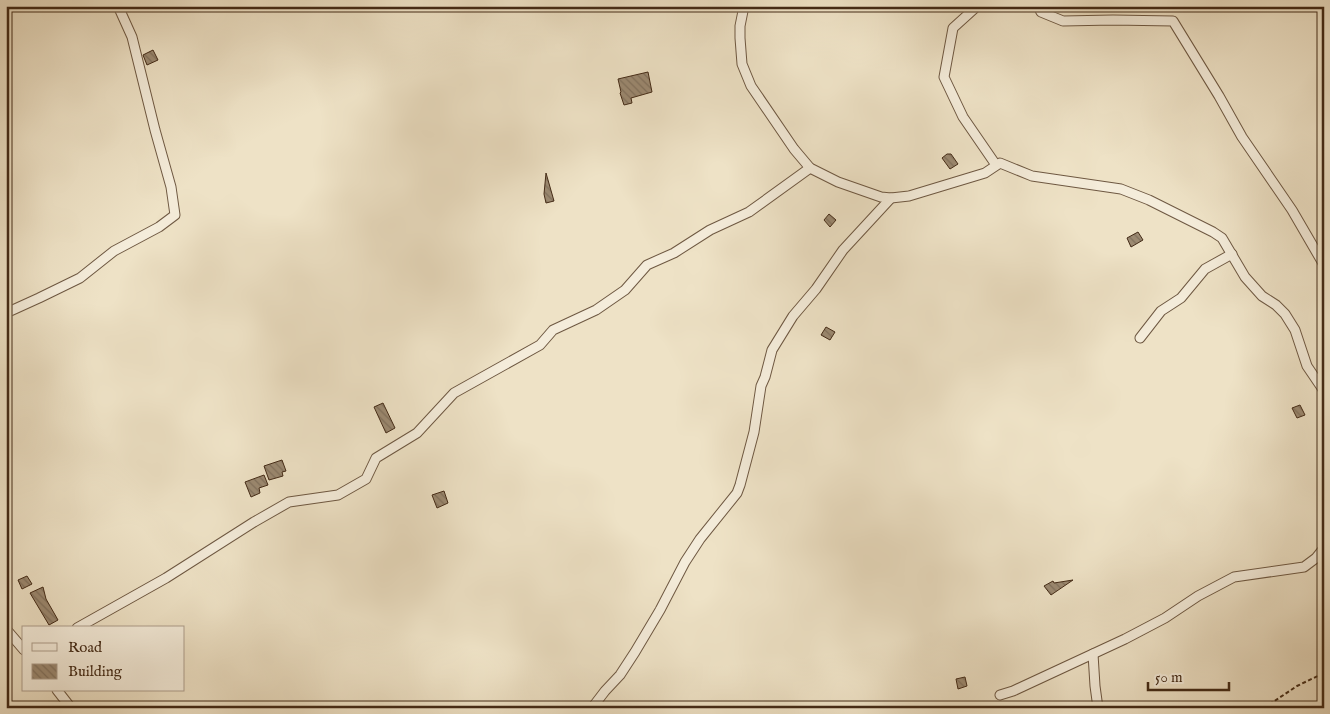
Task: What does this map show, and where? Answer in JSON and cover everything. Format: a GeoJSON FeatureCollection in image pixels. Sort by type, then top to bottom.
{"type":"FeatureCollection","features":[{"type":"Feature","properties":{"kind":"street"},"geometry":{"type":"LineString","coordinates":[[6,313],[80,278],[114,251],[159,228],[175,215],[171,187],[132,37],[118,6]]}},
{"type":"Feature","properties":{"kind":"street"},"geometry":{"type":"LineString","coordinates":[[744,6],[740,38],[742,64],[745,72],[751,86],[794,150],[810,168],[838,182],[881,197],[891,198],[909,196],[985,173],[1000,163],[1032,176],[1121,190],[1149,200],[1222,238],[1245,277],[1262,296],[1276,305],[1285,314],[1295,330],[1307,366],[1324,391]]}},
{"type":"Feature","properties":{"kind":"street"},"geometry":{"type":"LineString","coordinates":[[976,6],[953,28],[944,77],[963,117],[996,165]]}},
{"type":"Feature","properties":{"kind":"street"},"geometry":{"type":"LineString","coordinates":[[1038,6],[1041,12],[1062,21],[1173,21],[1242,137],[1292,210],[1324,265]]}},
{"type":"Feature","properties":{"kind":"street"},"geometry":{"type":"LineString","coordinates":[[81,626],[166,578],[289,502],[338,495],[366,479],[376,458],[417,433],[454,393],[540,344],[553,330],[596,310],[625,290],[648,265],[674,253],[710,230],[749,212],[810,168]]}},
{"type":"Feature","properties":{"kind":"street"},"geometry":{"type":"LineString","coordinates":[[592,708],[630,660],[700,539],[737,493],[754,432],[761,386],[772,350],[793,316],[816,289],[843,250],[891,198]]}},
{"type":"Feature","properties":{"kind":"street"},"geometry":{"type":"LineString","coordinates":[[1140,338],[1161,311],[1180,298],[1205,269],[1232,254]]}},
{"type":"Feature","properties":{"kind":"street"},"geometry":{"type":"LineString","coordinates":[[1000,696],[1125,639],[1165,618],[1198,596],[1234,577],[1304,567],[1316,558],[1324,548]]}},
{"type":"Feature","properties":{"kind":"street"},"geometry":{"type":"LineString","coordinates":[[6,629],[22,648]]}},
{"type":"Feature","properties":{"kind":"street"},"geometry":{"type":"LineString","coordinates":[[1093,654],[1098,708]]}},
{"type":"Feature","properties":{"kind":"street"},"geometry":{"type":"LineString","coordinates":[[59,692],[71,708]]}},
{"type":"Feature","properties":{"kind":"path"},"geometry":{"type":"LineString","coordinates":[[1264,708],[1297,686],[1324,673]]}},
{"type":"Feature","properties":{"kind":"building"},"geometry":{"type":"Polygon","coordinates":[[[153,50],[158,60],[147,65],[143,55],[153,50]]]}},
{"type":"Feature","properties":{"kind":"building"},"geometry":{"type":"Polygon","coordinates":[[[648,72],[652,92],[631,98],[632,103],[624,105],[618,79],[648,72]]]}},
{"type":"Feature","properties":{"kind":"building"},"geometry":{"type":"Polygon","coordinates":[[[947,154],[951,154],[958,164],[950,169],[942,158],[947,154]]]}},
{"type":"Feature","properties":{"kind":"building"},"geometry":{"type":"Polygon","coordinates":[[[546,173],[554,201],[546,203],[544,194],[546,173]]]}},
{"type":"Feature","properties":{"kind":"building"},"geometry":{"type":"Polygon","coordinates":[[[829,214],[836,220],[830,227],[824,220],[829,214]]]}},
{"type":"Feature","properties":{"kind":"building"},"geometry":{"type":"Polygon","coordinates":[[[1138,232],[1143,240],[1131,247],[1127,238],[1138,232]]]}},
{"type":"Feature","properties":{"kind":"building"},"geometry":{"type":"Polygon","coordinates":[[[826,327],[835,332],[830,340],[821,335],[826,327]]]}},
{"type":"Feature","properties":{"kind":"building"},"geometry":{"type":"Polygon","coordinates":[[[383,403],[395,428],[386,433],[374,407],[383,403]]]}},
{"type":"Feature","properties":{"kind":"building"},"geometry":{"type":"Polygon","coordinates":[[[1300,405],[1305,415],[1297,418],[1292,408],[1300,405]]]}},
{"type":"Feature","properties":{"kind":"building"},"geometry":{"type":"Polygon","coordinates":[[[282,460],[286,471],[282,472],[283,476],[269,480],[264,466],[282,460]]]}},
{"type":"Feature","properties":{"kind":"building"},"geometry":{"type":"Polygon","coordinates":[[[264,475],[268,485],[259,488],[260,493],[251,497],[245,482],[264,475]]]}},
{"type":"Feature","properties":{"kind":"building"},"geometry":{"type":"Polygon","coordinates":[[[444,491],[448,503],[437,508],[432,495],[444,491]]]}},
{"type":"Feature","properties":{"kind":"building"},"geometry":{"type":"Polygon","coordinates":[[[27,576],[32,584],[22,589],[18,580],[27,576]]]}},
{"type":"Feature","properties":{"kind":"building"},"geometry":{"type":"Polygon","coordinates":[[[1073,580],[1051,595],[1044,586],[1053,581],[1054,583],[1073,580]]]}},
{"type":"Feature","properties":{"kind":"building"},"geometry":{"type":"Polygon","coordinates":[[[43,587],[46,599],[58,620],[49,625],[30,593],[43,587]]]}},
{"type":"Feature","properties":{"kind":"building"},"geometry":{"type":"Polygon","coordinates":[[[965,677],[967,686],[958,689],[956,679],[965,677]]]}}]}
